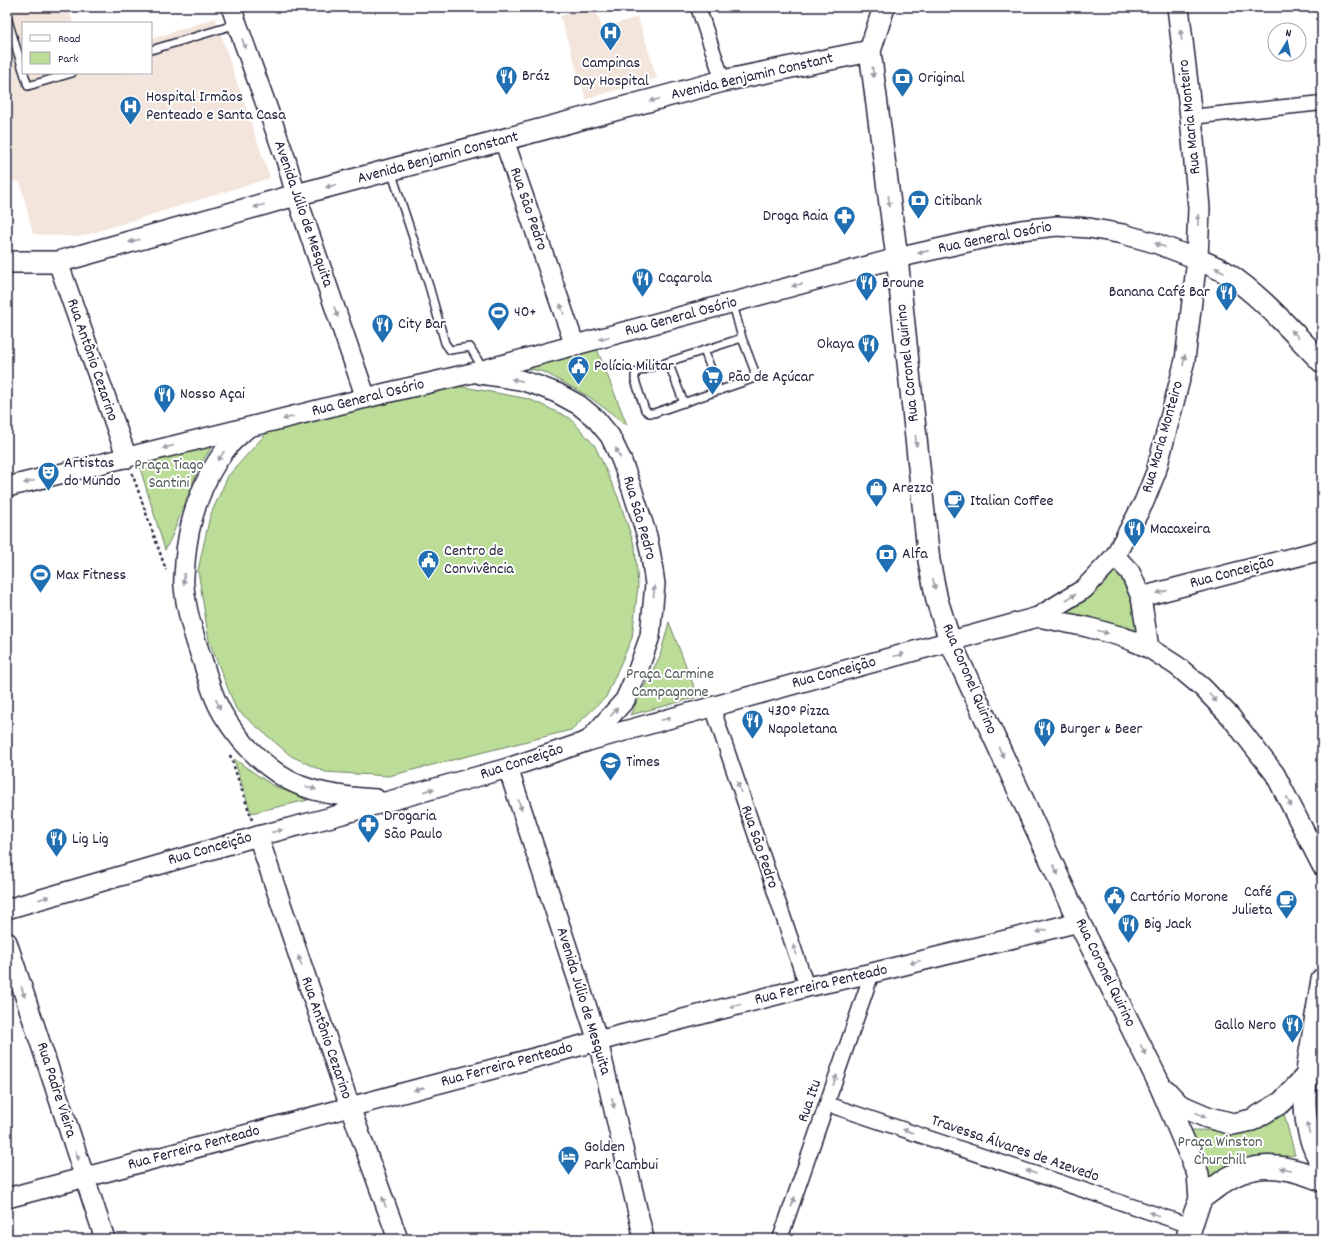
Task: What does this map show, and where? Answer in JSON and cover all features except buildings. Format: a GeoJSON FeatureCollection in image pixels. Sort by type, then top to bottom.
{"type":"FeatureCollection","features":[{"type":"Feature","properties":{"kind":"highway"},"geometry":{"type":"LineString","coordinates":[[1200,1200],[1226,1179],[1252,1168],[1282,1167],[1322,1180]]}},
{"type":"Feature","properties":{"kind":"highway","name":"Rua Coronel Quirino"},"geometry":{"type":"LineString","coordinates":[[1189,1233],[1200,1200]]}},
{"type":"Feature","properties":{"kind":"main road","name":"Rua Coronel Quirino"},"geometry":{"type":"LineString","coordinates":[[884,7],[870,51],[897,258],[929,561],[937,600],[950,641],[1080,922],[1159,1083],[1198,1174],[1200,1200]]}},
{"type":"Feature","properties":{"kind":"main road","name":"Rua Maria Monteiro"},"geometry":{"type":"LineString","coordinates":[[1038,617],[1084,589],[1115,556],[1144,502],[1156,472],[1185,360],[1197,259],[1199,208],[1191,117],[1178,7]]}},
{"type":"Feature","properties":{"kind":"main road","name":"Avenida Júlio de Mesquita"},"geometry":{"type":"LineString","coordinates":[[234,15],[286,160],[296,195],[366,398]]}},
{"type":"Feature","properties":{"kind":"main road","name":"Avenida Benjamin Constant"},"geometry":{"type":"LineString","coordinates":[[7,262],[58,262],[296,195],[391,171],[723,81],[870,51]]}},
{"type":"Feature","properties":{"kind":"main road","name":"Rua São Pedro"},"geometry":{"type":"LineString","coordinates":[[504,140],[575,346]]}},
{"type":"Feature","properties":{"kind":"main road","name":"Rua General Osório"},"geometry":{"type":"LineString","coordinates":[[7,487],[366,398],[478,372],[897,258],[1021,230],[1057,226],[1089,228],[1123,234],[1155,243],[1224,271],[1264,303],[1322,362]]}},
{"type":"Feature","properties":{"kind":"main road","name":"Rua Antônio Cezarino"},"geometry":{"type":"LineString","coordinates":[[58,262],[127,458]]}},
{"type":"Feature","properties":{"kind":"main road","name":"Rua São Pedro"},"geometry":{"type":"LineString","coordinates":[[478,372],[520,380],[557,393],[579,405],[596,419],[610,436],[632,489],[647,536],[654,577],[654,599],[650,636],[637,673],[625,700],[588,741]]}},
{"type":"Feature","properties":{"kind":"main road"},"geometry":{"type":"LineString","coordinates":[[247,428],[226,449],[209,474],[195,510],[187,541],[184,585],[189,614],[200,655],[213,693],[223,715],[239,738],[260,760],[280,775],[316,790],[345,797],[392,800]]}},
{"type":"Feature","properties":{"kind":"main road","name":"Rua Conceição"},"geometry":{"type":"LineString","coordinates":[[1141,597],[1322,550]]}},
{"type":"Feature","properties":{"kind":"main road"},"geometry":{"type":"LineString","coordinates":[[1115,556],[1130,572],[1141,597],[1149,648]]}},
{"type":"Feature","properties":{"kind":"main road","name":"Rua Conceição"},"geometry":{"type":"LineString","coordinates":[[7,909],[258,836],[508,768],[588,741],[1038,617]]}},
{"type":"Feature","properties":{"kind":"main road"},"geometry":{"type":"LineString","coordinates":[[1038,617],[1087,627],[1123,637],[1149,648],[1177,666],[1203,688],[1230,716],[1276,774],[1322,866]]}},
{"type":"Feature","properties":{"kind":"main road","name":"Avenida Júlio de Mesquita"},"geometry":{"type":"LineString","coordinates":[[508,768],[598,1041],[644,1239]]}},
{"type":"Feature","properties":{"kind":"main road","name":"Rua Antônio Cezarino"},"geometry":{"type":"LineString","coordinates":[[258,836],[350,1107],[398,1239]]}},
{"type":"Feature","properties":{"kind":"main road","name":"Rua Ferreira Penteado"},"geometry":{"type":"LineString","coordinates":[[7,1198],[807,987],[872,973],[1080,922]]}},
{"type":"Feature","properties":{"kind":"main road","name":"Rua Padre Vieira"},"geometry":{"type":"LineString","coordinates":[[7,942],[105,1239]]}},
{"type":"Feature","properties":{"kind":"main road"},"geometry":{"type":"LineString","coordinates":[[1322,979],[1306,1076],[1304,1102],[1310,1138],[1322,1164]]}},
{"type":"Feature","properties":{"kind":"main road"},"geometry":{"type":"LineString","coordinates":[[1159,1083],[1179,1105],[1207,1118],[1233,1124],[1252,1120],[1282,1102],[1306,1076]]}},
{"type":"Feature","properties":{"kind":"street"},"geometry":{"type":"LineString","coordinates":[[698,7],[723,81]]}},
{"type":"Feature","properties":{"kind":"street"},"geometry":{"type":"LineString","coordinates":[[1191,117],[1322,102]]}},
{"type":"Feature","properties":{"kind":"street","name":"Rua São Pedro"},"geometry":{"type":"LineString","coordinates":[[712,706],[807,987]]}},
{"type":"Feature","properties":{"kind":"street","name":"Rua Itu"},"geometry":{"type":"LineString","coordinates":[[780,1239],[872,973]]}},
{"type":"Feature","properties":{"kind":"street","name":"Travessa Álvares de Azevedo"},"geometry":{"type":"LineString","coordinates":[[827,1104],[1189,1233]]}},
{"type":"Feature","properties":{"kind":"lane"},"geometry":{"type":"LineString","coordinates":[[152,50],[234,15]]}},
{"type":"Feature","properties":{"kind":"lane"},"geometry":{"type":"LineString","coordinates":[[7,17],[22,67]]}},
{"type":"Feature","properties":{"kind":"lane"},"geometry":{"type":"LineString","coordinates":[[24,74],[28,86],[69,74]]}},
{"type":"Feature","properties":{"kind":"lane"},"geometry":{"type":"LineString","coordinates":[[391,171],[429,286],[445,343],[450,350],[470,346],[478,372]]}},
{"type":"Feature","properties":{"kind":"lane"},"geometry":{"type":"LineString","coordinates":[[733,303],[742,338],[755,372],[752,379],[654,413],[649,413],[645,410],[635,380],[637,372],[742,338]]}},
{"type":"Feature","properties":{"kind":"lane"},"geometry":{"type":"LineString","coordinates":[[704,350],[719,390]]}},
{"type":"Feature","properties":{"kind":"lane"},"geometry":{"type":"LineString","coordinates":[[668,362],[684,403]]}},
{"type":"Feature","properties":{"kind":"shaded area","name":"Hospital Irmãos Penteado e Santa Casa"},"geometry":{"type":"Polygon","coordinates":[[[7,7],[68,7],[73,22],[22,22],[22,74],[152,74],[152,39],[215,18],[270,178],[79,237],[33,234],[20,182],[7,181],[7,7]]]}},
{"type":"Feature","properties":{"kind":"shaded area","name":"Campinas Day Hospital"},"geometry":{"type":"Polygon","coordinates":[[[589,7],[595,7],[602,28],[638,17],[657,78],[586,99],[560,16],[589,7]]]}},
{"type":"Feature","properties":{"kind":"green space"},"geometry":{"type":"Polygon","coordinates":[[[597,349],[627,425],[588,396],[544,372],[512,365],[597,349]]]}},
{"type":"Feature","properties":{"kind":"green space"},"geometry":{"type":"Polygon","coordinates":[[[453,385],[529,399],[570,418],[595,446],[618,497],[635,547],[638,586],[632,638],[606,697],[571,730],[389,776],[325,772],[291,756],[236,709],[209,641],[198,570],[210,516],[228,476],[271,428],[453,385]]]}},
{"type":"Feature","properties":{"kind":"green space","name":"Praça Tiago Santini"},"geometry":{"type":"Polygon","coordinates":[[[218,438],[200,465],[165,550],[136,455],[218,438]]]}},
{"type":"Feature","properties":{"kind":"green space"},"geometry":{"type":"Polygon","coordinates":[[[1114,569],[1125,583],[1131,599],[1137,633],[1063,613],[1114,569]]]}},
{"type":"Feature","properties":{"kind":"green space","name":"Praça Carmine Campagnone"},"geometry":{"type":"Polygon","coordinates":[[[669,622],[698,697],[630,715],[660,656],[669,622]]]}},
{"type":"Feature","properties":{"kind":"green space"},"geometry":{"type":"Polygon","coordinates":[[[234,759],[272,785],[308,800],[251,813],[234,759]]]}},
{"type":"Feature","properties":{"kind":"green space","name":"Praça Winston Churchill"},"geometry":{"type":"Polygon","coordinates":[[[1284,1114],[1295,1155],[1253,1159],[1209,1180],[1188,1130],[1247,1131],[1284,1114]]]}},
{"type":"Feature","properties":{"kind":"place","name":"Campinas Day Hospital"},"geometry":{"type":"Point","coordinates":[611,52]}},
{"type":"Feature","properties":{"kind":"place","name":"Bráz"},"geometry":{"type":"Point","coordinates":[507,96]}},
{"type":"Feature","properties":{"kind":"place","name":"Original"},"geometry":{"type":"Point","coordinates":[903,98]}},
{"type":"Feature","properties":{"kind":"place","name":"Hospital Irmãos Penteado e Santa Casa"},"geometry":{"type":"Point","coordinates":[130,126]}},
{"type":"Feature","properties":{"kind":"place","name":"Citibank"},"geometry":{"type":"Point","coordinates":[918,220]}},
{"type":"Feature","properties":{"kind":"place","name":"Droga Raia"},"geometry":{"type":"Point","coordinates":[844,236]}},
{"type":"Feature","properties":{"kind":"place","name":"Caçarola"},"geometry":{"type":"Point","coordinates":[642,298]}},
{"type":"Feature","properties":{"kind":"place","name":"Broune"},"geometry":{"type":"Point","coordinates":[867,302]}},
{"type":"Feature","properties":{"kind":"place","name":"Banana Café Bar"},"geometry":{"type":"Point","coordinates":[1226,312]}},
{"type":"Feature","properties":{"kind":"place","name":"40+"},"geometry":{"type":"Point","coordinates":[498,332]}},
{"type":"Feature","properties":{"kind":"place","name":"City Bar"},"geometry":{"type":"Point","coordinates":[383,344]}},
{"type":"Feature","properties":{"kind":"place","name":"Okaya"},"geometry":{"type":"Point","coordinates":[869,364]}},
{"type":"Feature","properties":{"kind":"place","name":"Polícia Militar"},"geometry":{"type":"Point","coordinates":[578,386]}},
{"type":"Feature","properties":{"kind":"place","name":"Pão de Açúcar"},"geometry":{"type":"Point","coordinates":[713,396]}},
{"type":"Feature","properties":{"kind":"place","name":"Nosso Açai"},"geometry":{"type":"Point","coordinates":[164,414]}},
{"type":"Feature","properties":{"kind":"place","name":"Artistas do Mundo"},"geometry":{"type":"Point","coordinates":[48,492]}},
{"type":"Feature","properties":{"kind":"place","name":"Arezzo"},"geometry":{"type":"Point","coordinates":[876,508]}},
{"type":"Feature","properties":{"kind":"place","name":"Italian Coffee"},"geometry":{"type":"Point","coordinates":[955,520]}},
{"type":"Feature","properties":{"kind":"place","name":"Macaxeira"},"geometry":{"type":"Point","coordinates":[1135,548]}},
{"type":"Feature","properties":{"kind":"place","name":"Alfa"},"geometry":{"type":"Point","coordinates":[887,574]}},
{"type":"Feature","properties":{"kind":"place","name":"Centro de Convivência"},"geometry":{"type":"Point","coordinates":[428,580]}},
{"type":"Feature","properties":{"kind":"place","name":"Max Fitness"},"geometry":{"type":"Point","coordinates":[40,594]}},
{"type":"Feature","properties":{"kind":"place","name":"430° Pizza Napoletana"},"geometry":{"type":"Point","coordinates":[752,740]}},
{"type":"Feature","properties":{"kind":"place","name":"Burger & Beer"},"geometry":{"type":"Point","coordinates":[1045,748]}},
{"type":"Feature","properties":{"kind":"place","name":"Times"},"geometry":{"type":"Point","coordinates":[610,782]}},
{"type":"Feature","properties":{"kind":"place","name":"Drogaria São Paulo"},"geometry":{"type":"Point","coordinates":[369,844]}},
{"type":"Feature","properties":{"kind":"place","name":"Lig Lig"},"geometry":{"type":"Point","coordinates":[57,858]}},
{"type":"Feature","properties":{"kind":"place","name":"Cartório Morone"},"geometry":{"type":"Point","coordinates":[1114,916]}},
{"type":"Feature","properties":{"kind":"place","name":"Café Julieta"},"geometry":{"type":"Point","coordinates":[1287,920]}},
{"type":"Feature","properties":{"kind":"place","name":"Big Jack"},"geometry":{"type":"Point","coordinates":[1129,944]}},
{"type":"Feature","properties":{"kind":"place","name":"Gallo Nero"},"geometry":{"type":"Point","coordinates":[1292,1044]}},
{"type":"Feature","properties":{"kind":"place","name":"Golden Park Cambui"},"geometry":{"type":"Point","coordinates":[569,1176]}}]}
